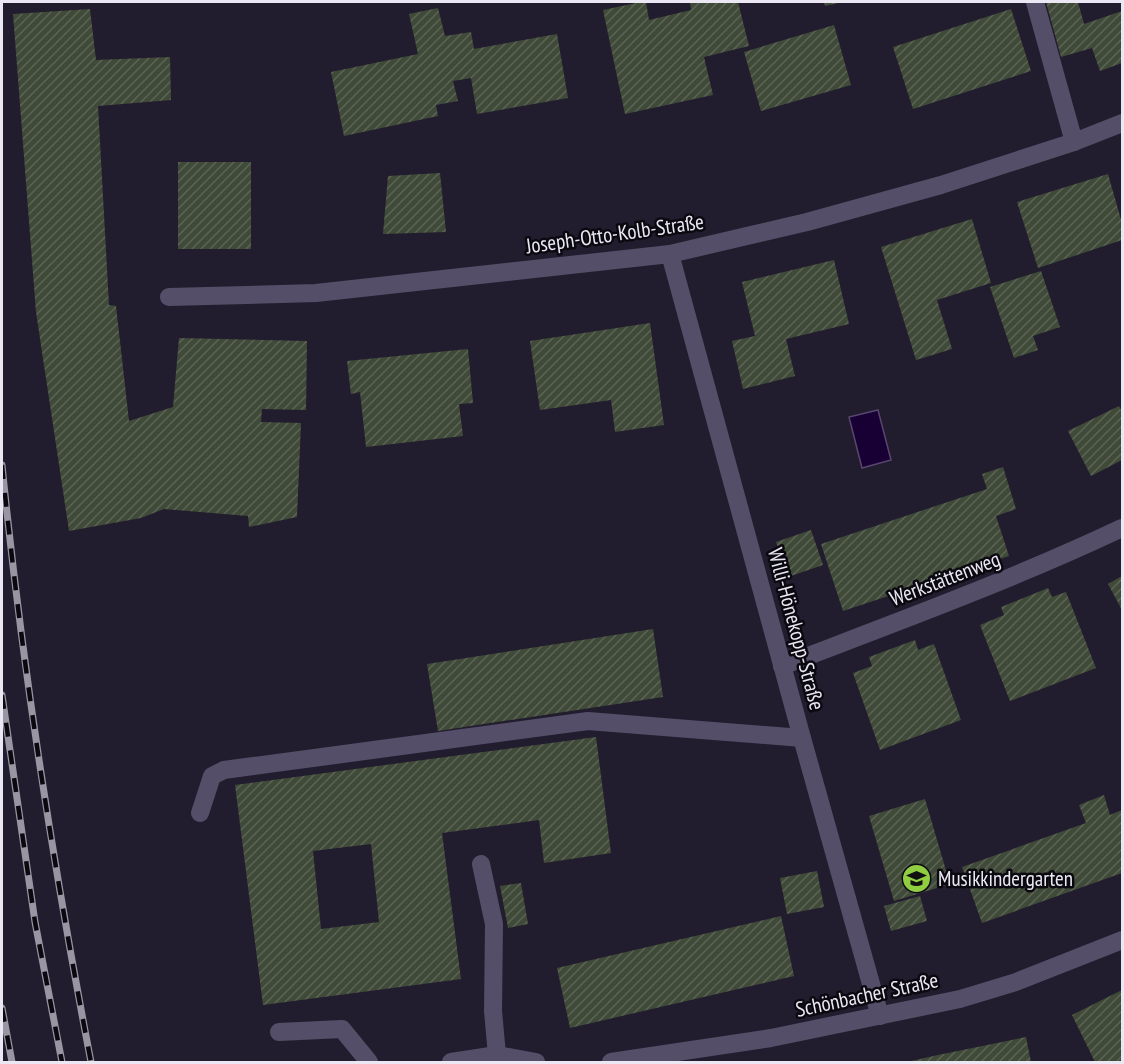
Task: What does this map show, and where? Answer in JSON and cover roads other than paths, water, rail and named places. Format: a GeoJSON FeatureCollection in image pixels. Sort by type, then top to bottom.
{"type":"FeatureCollection","features":[{"type":"Feature","properties":{"kind":"street"},"geometry":{"type":"LineString","coordinates":[[1035,2],[1074,142]]}},
{"type":"Feature","properties":{"kind":"street","name":"Joseph-Otto-Kolb-Straße"},"geometry":{"type":"LineString","coordinates":[[169,297],[316,292],[670,254],[807,222],[919,192],[1074,142],[1122,123]]}},
{"type":"Feature","properties":{"kind":"street","name":"Willi-Hönekopp-Straße"},"geometry":{"type":"LineString","coordinates":[[670,254],[880,1016]]}},
{"type":"Feature","properties":{"kind":"street","name":"Werkstättenweg"},"geometry":{"type":"LineString","coordinates":[[782,666],[980,590],[1067,554],[1122,528]]}},
{"type":"Feature","properties":{"kind":"street"},"geometry":{"type":"LineString","coordinates":[[200,813],[212,776],[224,770],[588,721],[802,738]]}},
{"type":"Feature","properties":{"kind":"street"},"geometry":{"type":"LineString","coordinates":[[481,864],[494,924],[493,1011],[496,1055]]}},
{"type":"Feature","properties":{"kind":"street","name":"Schönbacher Straße"},"geometry":{"type":"LineString","coordinates":[[611,1062],[771,1038],[960,999],[1016,982],[1122,940]]}},
{"type":"Feature","properties":{"kind":"street"},"geometry":{"type":"LineString","coordinates":[[279,1032],[342,1029],[369,1062]]}},
{"type":"Feature","properties":{"kind":"street"},"geometry":{"type":"LineString","coordinates":[[451,1062],[496,1055],[536,1062]]}},
{"type":"Feature","properties":{"kind":"railway"},"geometry":{"type":"LineString","coordinates":[[2,465],[19,615],[40,765],[91,1062]]}},
{"type":"Feature","properties":{"kind":"railway"},"geometry":{"type":"LineString","coordinates":[[2,695],[35,922],[62,1062]]}},
{"type":"Feature","properties":{"kind":"railway"},"geometry":{"type":"LineString","coordinates":[[2,1008],[12,1062]]}},
{"type":"Feature","properties":{"kind":"place","name":"Musikkindergarten"},"geometry":{"type":"Point","coordinates":[917,879]}}]}
